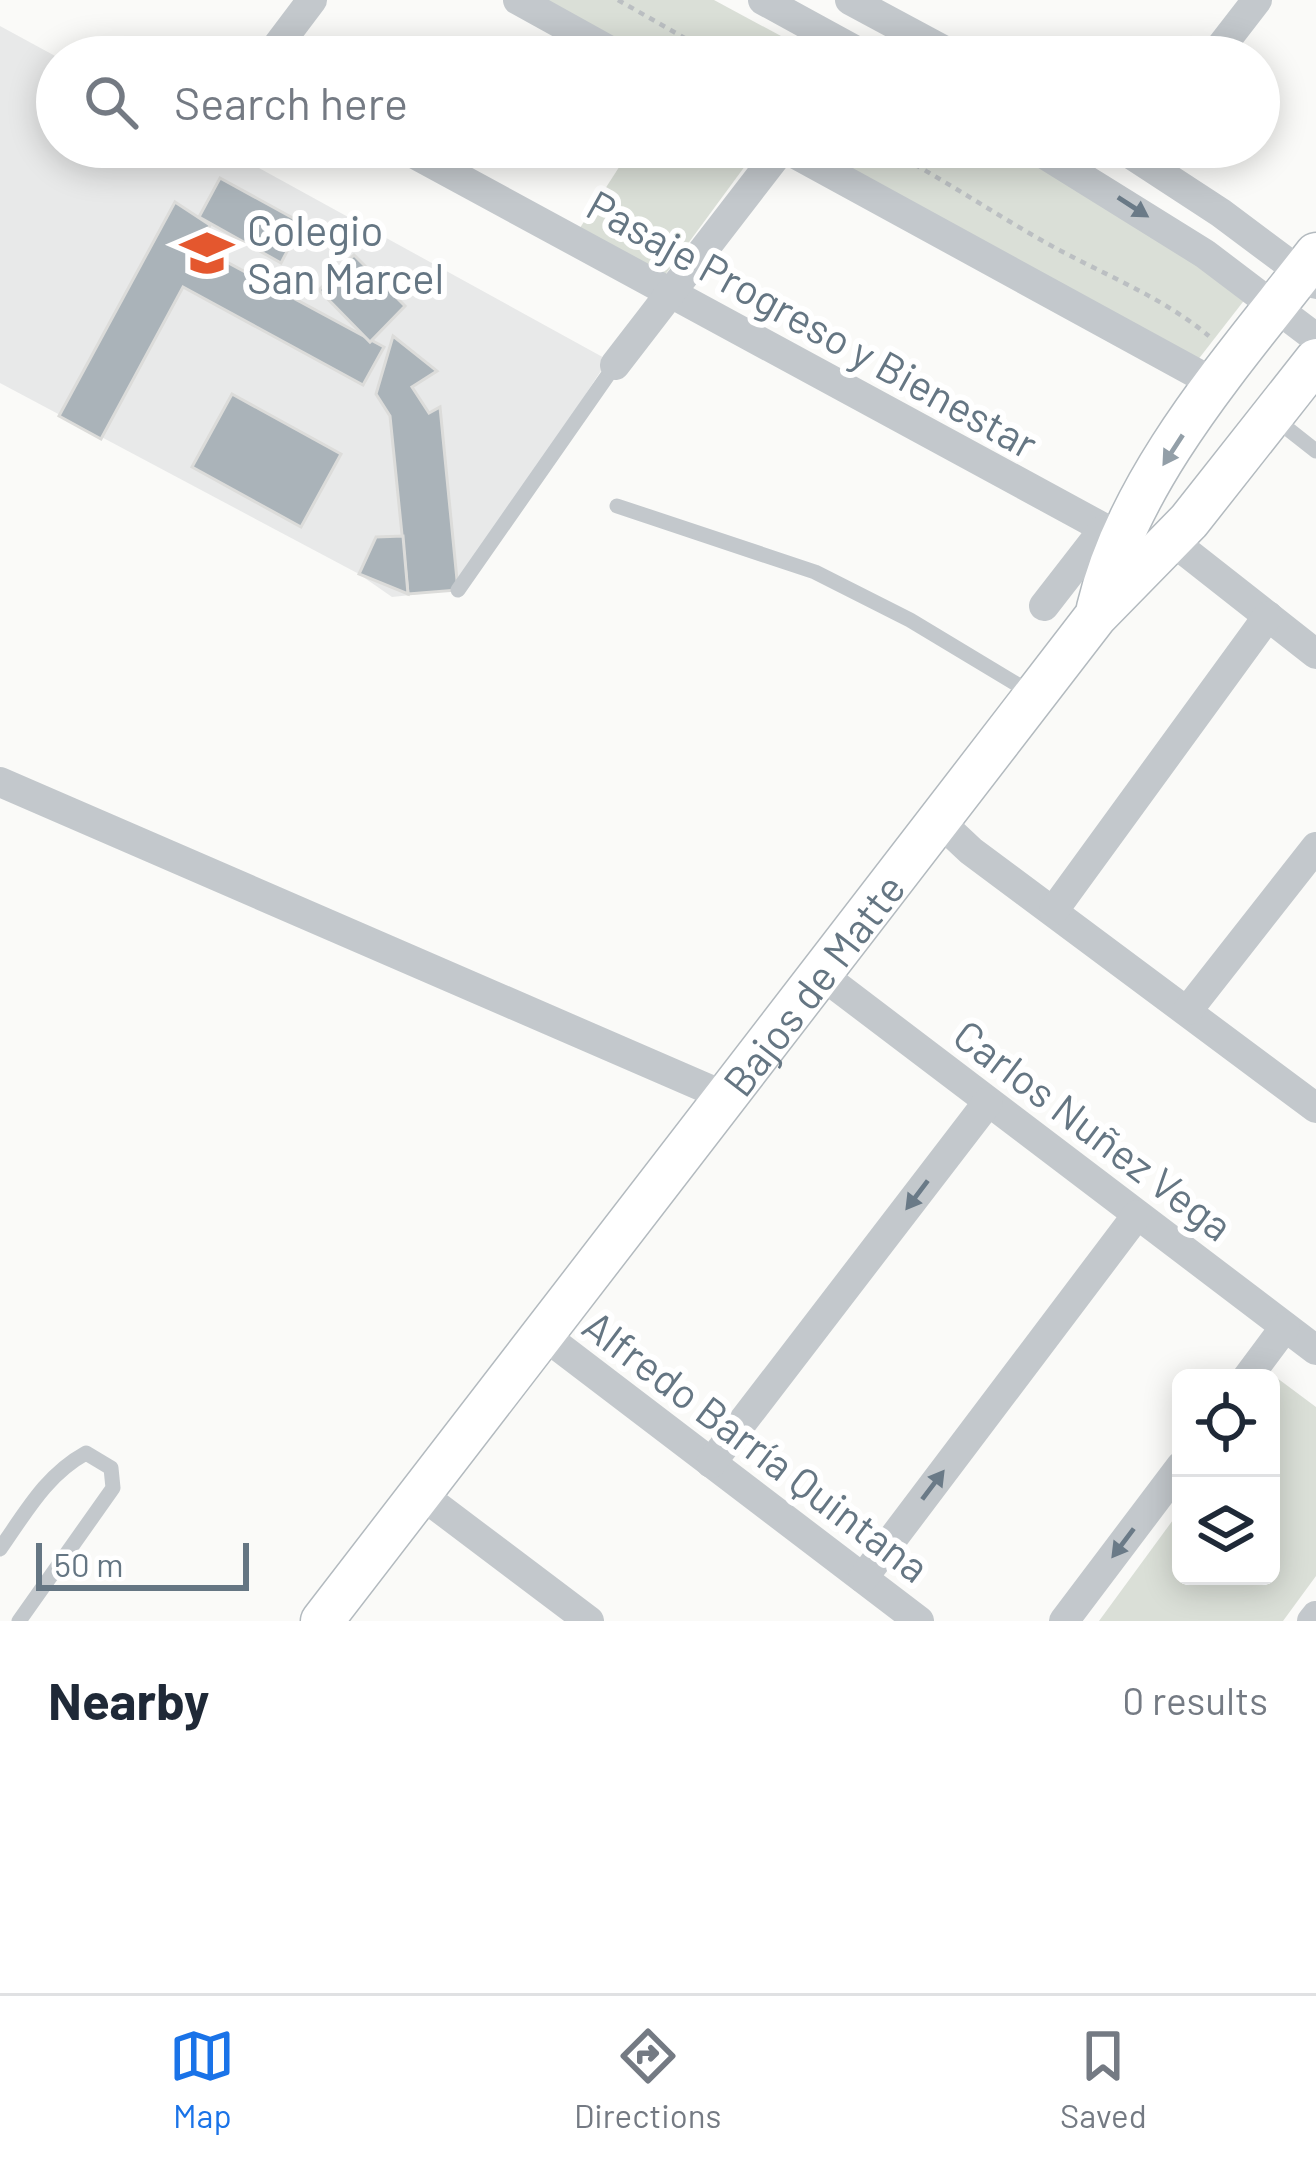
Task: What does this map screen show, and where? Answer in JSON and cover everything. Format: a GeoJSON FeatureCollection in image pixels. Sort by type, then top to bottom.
{"type":"FeatureCollection","features":[{"type":"Feature","properties":{"kind":"main road"},"geometry":{"type":"LineString","coordinates":[[1096,616],[1112,534],[1133,511],[1216,384],[1275,306],[1311,270]]}},
{"type":"Feature","properties":{"kind":"main road","name":"Bajos de Matte"},"geometry":{"type":"LineString","coordinates":[[322,1621],[1096,616],[1171,540],[1316,360]]}},
{"type":"Feature","properties":{"kind":"street"},"geometry":{"type":"LineString","coordinates":[[285,36],[312,0]]}},
{"type":"Feature","properties":{"kind":"street"},"geometry":{"type":"LineString","coordinates":[[518,0],[583,36]]}},
{"type":"Feature","properties":{"kind":"street"},"geometry":{"type":"LineString","coordinates":[[763,0],[826,36]]}},
{"type":"Feature","properties":{"kind":"street"},"geometry":{"type":"LineString","coordinates":[[850,0],[890,9],[927,36]]}},
{"type":"Feature","properties":{"kind":"street"},"geometry":{"type":"LineString","coordinates":[[1230,36],[1257,0]]}},
{"type":"Feature","properties":{"kind":"street"},"geometry":{"type":"LineString","coordinates":[[872,36],[890,9]]}},
{"type":"Feature","properties":{"kind":"street","name":"Pasaje Progreso y Bienestar"},"geometry":{"type":"LineString","coordinates":[[441,168],[1112,534]]}},
{"type":"Feature","properties":{"kind":"street"},"geometry":{"type":"LineString","coordinates":[[615,365],[767,168]]}},
{"type":"Feature","properties":{"kind":"street"},"geometry":{"type":"LineString","coordinates":[[821,168],[1216,384]]}},
{"type":"Feature","properties":{"kind":"street"},"geometry":{"type":"LineString","coordinates":[[1068,168],[1132,206],[1316,338]]}},
{"type":"Feature","properties":{"kind":"street"},"geometry":{"type":"LineString","coordinates":[[1161,168],[1311,270]]}},
{"type":"Feature","properties":{"kind":"street"},"geometry":{"type":"LineString","coordinates":[[1044,606],[1112,534]]}},
{"type":"Feature","properties":{"kind":"street"},"geometry":{"type":"LineString","coordinates":[[1171,540],[1316,655]]}},
{"type":"Feature","properties":{"kind":"street"},"geometry":{"type":"LineString","coordinates":[[1054,910],[1268,616]]}},
{"type":"Feature","properties":{"kind":"street"},"geometry":{"type":"LineString","coordinates":[[0,782],[729,1098]]}},
{"type":"Feature","properties":{"kind":"street"},"geometry":{"type":"LineString","coordinates":[[939,821],[971,851],[1315,1106]]}},
{"type":"Feature","properties":{"kind":"street"},"geometry":{"type":"LineString","coordinates":[[1188,1010],[1316,848]]}},
{"type":"Feature","properties":{"kind":"street","name":"Carlos Nuñez Vega"},"geometry":{"type":"LineString","coordinates":[[822,976],[1316,1350]]}},
{"type":"Feature","properties":{"kind":"street"},"geometry":{"type":"LineString","coordinates":[[711,1463],[988,1102]]}},
{"type":"Feature","properties":{"kind":"street"},"geometry":{"type":"LineString","coordinates":[[862,1578],[1137,1215]]}},
{"type":"Feature","properties":{"kind":"street"},"geometry":{"type":"LineString","coordinates":[[1254,1369],[1286,1327]]}},
{"type":"Feature","properties":{"kind":"street","name":"Alfredo Barría Quintana"},"geometry":{"type":"LineString","coordinates":[[544,1336],[919,1621]]}},
{"type":"Feature","properties":{"kind":"street"},"geometry":{"type":"LineString","coordinates":[[1064,1621],[1173,1477]]}},
{"type":"Feature","properties":{"kind":"street"},"geometry":{"type":"LineString","coordinates":[[422,1495],[589,1621]]}},
{"type":"Feature","properties":{"kind":"lane"},"geometry":{"type":"LineString","coordinates":[[458,590],[615,365]]}},
{"type":"Feature","properties":{"kind":"lane"},"geometry":{"type":"LineString","coordinates":[[1272,416],[1316,451]]}},
{"type":"Feature","properties":{"kind":"lane"},"geometry":{"type":"LineString","coordinates":[[617,506],[815,572],[910,620],[1036,696]]}},
{"type":"Feature","properties":{"kind":"lane"},"geometry":{"type":"LineString","coordinates":[[0,1549],[47,1480],[66,1464],[86,1454],[111,1468],[113,1488],[19,1621]]}},
{"type":"Feature","properties":{"kind":"path"},"geometry":{"type":"LineString","coordinates":[[618,0],[681,36]]}},
{"type":"Feature","properties":{"kind":"path"},"geometry":{"type":"LineString","coordinates":[[923,168],[1050,244],[1146,292],[1214,340]]}},
{"type":"Feature","properties":{"kind":"shaded area"},"geometry":{"type":"Polygon","coordinates":[[[544,0],[714,0],[781,36],[612,36],[544,0]]]}},
{"type":"Feature","properties":{"kind":"shaded area","name":"Colegio San Marcel"},"geometry":{"type":"Polygon","coordinates":[[[0,26],[36,46],[36,168],[259,168],[608,360],[458,590],[392,597],[359,574],[0,383],[0,26]]]}},
{"type":"Feature","properties":{"kind":"shaded area"},"geometry":{"type":"Polygon","coordinates":[[[618,168],[744,168],[662,279],[578,231],[618,168]]]}},
{"type":"Feature","properties":{"kind":"shaded area"},"geometry":{"type":"Polygon","coordinates":[[[836,168],[1054,168],[1246,298],[1190,370],[836,168]]]}},
{"type":"Feature","properties":{"kind":"shaded area"},"geometry":{"type":"Polygon","coordinates":[[[1280,1380],[1316,1407],[1316,1576],[1283,1621],[1099,1621],[1172,1521],[1172,1585],[1280,1585],[1280,1380]]]}},
{"type":"Feature","properties":{"kind":"building"},"geometry":{"type":"Polygon","coordinates":[[[220,178],[302,223],[281,263],[199,217],[220,178]]]}},
{"type":"Feature","properties":{"kind":"building"},"geometry":{"type":"Polygon","coordinates":[[[175,202],[210,225],[199,247],[384,347],[363,385],[183,287],[101,439],[59,416],[175,202]]]}},
{"type":"Feature","properties":{"kind":"building"},"geometry":{"type":"Polygon","coordinates":[[[354,255],[405,306],[370,342],[319,290],[354,255]]]}},
{"type":"Feature","properties":{"kind":"building"},"geometry":{"type":"Polygon","coordinates":[[[393,336],[437,371],[412,387],[429,413],[440,407],[458,590],[408,594],[390,416],[376,394],[393,336]]]}},
{"type":"Feature","properties":{"kind":"building"},"geometry":{"type":"Polygon","coordinates":[[[232,394],[341,454],[301,527],[192,467],[232,394]]]}},
{"type":"Feature","properties":{"kind":"building"},"geometry":{"type":"Polygon","coordinates":[[[403,536],[408,594],[359,574],[376,537],[403,536]]]}},
{"type":"Feature","properties":{"kind":"place","name":"Colegio San Marcel"},"geometry":{"type":"Point","coordinates":[207,253]}}]}
